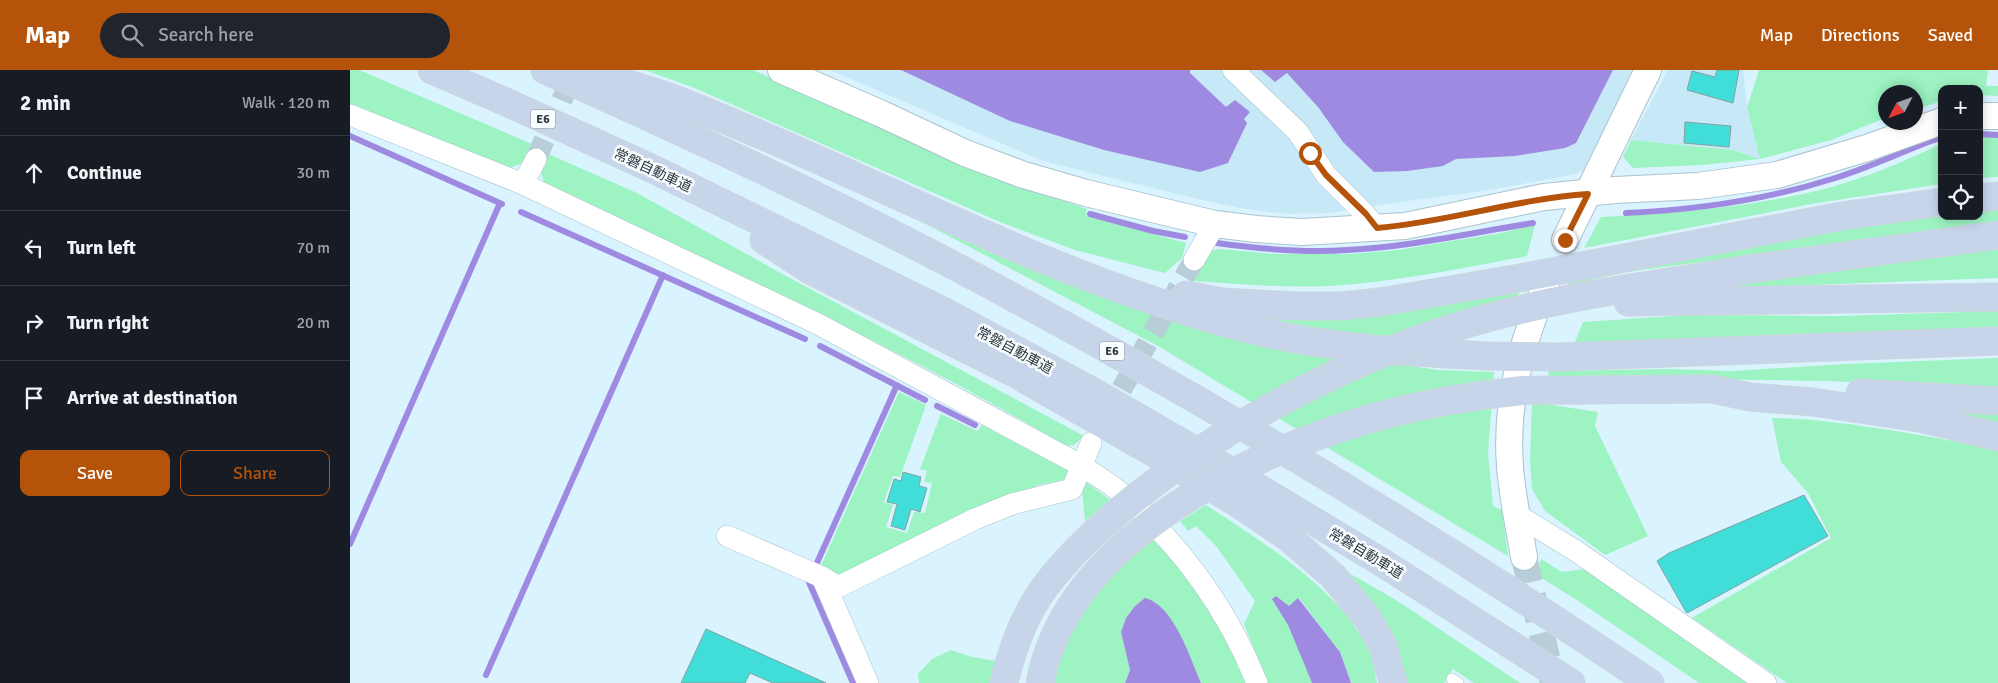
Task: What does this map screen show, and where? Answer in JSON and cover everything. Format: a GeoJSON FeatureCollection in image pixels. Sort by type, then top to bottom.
{"type":"FeatureCollection","features":[{"type":"Feature","properties":{"kind":"highway","name":"常磐自動車道"},"geometry":{"type":"LineString","coordinates":[[432,70],[653,169],[944,312],[1092,391],[1217,463],[1382,563],[1571,683]]}},
{"type":"Feature","properties":{"kind":"highway","name":"E6"},"geometry":{"type":"LineString","coordinates":[[545,70],[814,195],[978,278],[1129,361],[1266,439],[1414,529],[1554,618],[1650,683]]}},
{"type":"Feature","properties":{"kind":"highway"},"geometry":{"type":"LineString","coordinates":[[580,70],[680,101],[893,192],[973,230],[1159,303],[1254,330],[1305,341],[1356,348],[1487,356],[1558,357],[1998,342]]}},
{"type":"Feature","properties":{"kind":"highway"},"geometry":{"type":"LineString","coordinates":[[653,169],[810,270],[1016,374],[1154,452],[1239,504],[1289,538],[1334,576],[1368,619],[1383,646],[1393,683]]}},
{"type":"Feature","properties":{"kind":"highway"},"geometry":{"type":"LineString","coordinates":[[1983,198],[1998,196]]}},
{"type":"Feature","properties":{"kind":"highway"},"geometry":{"type":"LineString","coordinates":[[1075,271],[1142,287],[1223,302],[1295,306],[1340,306],[1380,302],[1450,290],[1832,218],[1938,203]]}},
{"type":"Feature","properties":{"kind":"highway"},"geometry":{"type":"LineString","coordinates":[[1004,683],[1016,640],[1026,617],[1055,574],[1105,524],[1174,468],[1303,390],[1348,369],[1404,345],[1499,315],[1626,295],[1750,269],[1998,235]]}},
{"type":"Feature","properties":{"kind":"highway"},"geometry":{"type":"LineString","coordinates":[[1626,295],[1998,297]]}},
{"type":"Feature","properties":{"kind":"highway"},"geometry":{"type":"LineString","coordinates":[[1040,683],[1052,642],[1076,597],[1111,558],[1133,538],[1180,504],[1230,475],[1292,446],[1352,424],[1388,414],[1481,396],[1521,391],[1712,389],[1750,397],[1813,396],[1998,401]]}},
{"type":"Feature","properties":{"kind":"highway"},"geometry":{"type":"LineString","coordinates":[[1813,396],[1998,437]]}},
{"type":"Feature","properties":{"kind":"street"},"geometry":{"type":"LineString","coordinates":[[782,70],[965,153],[1024,175],[1094,196],[1215,224],[1302,232],[1405,226],[1544,197],[1615,190],[1698,186],[1777,175],[1867,148],[1938,122]]}},
{"type":"Feature","properties":{"kind":"street"},"geometry":{"type":"LineString","coordinates":[[1233,70],[1298,132],[1326,175],[1366,214],[1377,228]]}},
{"type":"Feature","properties":{"kind":"street"},"geometry":{"type":"LineString","coordinates":[[1565,240],[1648,70]]}},
{"type":"Feature","properties":{"kind":"street"},"geometry":{"type":"LineString","coordinates":[[350,115],[523,184],[820,325],[1082,466],[1119,491],[1189,562],[1229,622],[1257,683]]}},
{"type":"Feature","properties":{"kind":"street"},"geometry":{"type":"LineString","coordinates":[[1983,116],[1998,116]]}},
{"type":"Feature","properties":{"kind":"street"},"geometry":{"type":"LineString","coordinates":[[523,184],[536,159]]}},
{"type":"Feature","properties":{"kind":"street"},"geometry":{"type":"LineString","coordinates":[[1194,260],[1215,224]]}},
{"type":"Feature","properties":{"kind":"street"},"geometry":{"type":"LineString","coordinates":[[1524,557],[1510,467],[1510,412],[1515,376],[1524,341],[1546,284]]}},
{"type":"Feature","properties":{"kind":"street"},"geometry":{"type":"LineString","coordinates":[[727,536],[822,577],[838,587],[975,519],[1012,504],[1072,489],[1091,443]]}},
{"type":"Feature","properties":{"kind":"street"},"geometry":{"type":"LineString","coordinates":[[1517,515],[1576,551],[1766,683]]}},
{"type":"Feature","properties":{"kind":"street"},"geometry":{"type":"LineString","coordinates":[[822,577],[868,683]]}},
{"type":"Feature","properties":{"kind":"shaded area"},"geometry":{"type":"Polygon","coordinates":[[[830,70],[1636,70],[1589,166],[1576,174],[1483,191],[1330,213],[1287,214],[1239,208],[1043,161],[830,70]]]}},
{"type":"Feature","properties":{"kind":"shaded area"},"geometry":{"type":"Polygon","coordinates":[[[901,70],[1190,70],[1190,73],[1226,107],[1235,100],[1250,112],[1244,119],[1247,123],[1228,163],[1200,172],[1104,150],[1010,121],[901,70]]]}},
{"type":"Feature","properties":{"kind":"shaded area"},"geometry":{"type":"Polygon","coordinates":[[[1261,70],[1613,70],[1576,143],[1565,148],[1515,156],[1456,159],[1443,166],[1407,171],[1374,172],[1343,142],[1318,107],[1287,73],[1275,82],[1261,70]]]}},
{"type":"Feature","properties":{"kind":"shaded area"},"geometry":{"type":"Polygon","coordinates":[[[1668,70],[1743,70],[1747,109],[1760,159],[1732,150],[1631,140],[1668,70]]]}},
{"type":"Feature","properties":{"kind":"shaded area"},"geometry":{"type":"Polygon","coordinates":[[[1276,596],[1289,606],[1298,598],[1340,652],[1351,683],[1312,683],[1288,625],[1272,599],[1276,596]]]}},
{"type":"Feature","properties":{"kind":"shaded area"},"geometry":{"type":"Polygon","coordinates":[[[1145,598],[1155,603],[1173,621],[1201,683],[1125,683],[1130,670],[1121,632],[1126,618],[1135,606],[1145,598]]]}},
{"type":"Feature","properties":{"kind":"green space"},"geometry":{"type":"Polygon","coordinates":[[[350,70],[359,70],[532,144],[530,156],[522,163],[510,168],[350,106],[350,70]]]}},
{"type":"Feature","properties":{"kind":"green space"},"geometry":{"type":"Polygon","coordinates":[[[645,70],[753,70],[1004,182],[1087,209],[1086,216],[1186,243],[1182,258],[1165,273],[1075,250],[1000,222],[697,89],[645,70]]]}},
{"type":"Feature","properties":{"kind":"green space"},"geometry":{"type":"Polygon","coordinates":[[[1759,70],[1988,70],[1986,86],[1998,86],[1998,96],[1983,95],[1983,85],[1938,85],[1938,102],[1923,107],[1923,85],[1878,85],[1878,121],[1831,140],[1760,159],[1747,108],[1759,70]]]}},
{"type":"Feature","properties":{"kind":"green space"},"geometry":{"type":"Polygon","coordinates":[[[1983,132],[1998,134],[1998,177],[1983,178],[1983,132]]]}},
{"type":"Feature","properties":{"kind":"green space"},"geometry":{"type":"Polygon","coordinates":[[[1631,140],[1732,150],[1760,159],[1702,165],[1633,168],[1623,157],[1631,140]]]}},
{"type":"Feature","properties":{"kind":"green space"},"geometry":{"type":"Polygon","coordinates":[[[1938,145],[1938,185],[1817,203],[1584,248],[1601,217],[1675,212],[1774,200],[1834,186],[1872,174],[1938,145]]]}},
{"type":"Feature","properties":{"kind":"green space"},"geometry":{"type":"Polygon","coordinates":[[[546,153],[637,193],[786,276],[1084,436],[1074,445],[1066,446],[1003,409],[808,308],[544,183],[542,168],[546,153]]]}},
{"type":"Feature","properties":{"kind":"green space"},"geometry":{"type":"Polygon","coordinates":[[[1998,205],[1998,222],[1627,272],[1568,285],[1569,277],[1938,213],[1938,220],[1983,220],[1983,207],[1998,205]]]}},
{"type":"Feature","properties":{"kind":"green space"},"geometry":{"type":"Polygon","coordinates":[[[903,212],[1302,350],[1438,370],[1494,372],[1488,453],[1493,506],[1502,510],[1508,556],[1158,346],[903,212]]]}},
{"type":"Feature","properties":{"kind":"green space"},"geometry":{"type":"Polygon","coordinates":[[[1535,225],[1527,256],[1428,274],[1328,286],[1278,286],[1195,281],[1205,252],[1219,249],[1275,254],[1351,254],[1398,250],[1501,233],[1535,225]]]}},
{"type":"Feature","properties":{"kind":"green space"},"geometry":{"type":"Polygon","coordinates":[[[1998,243],[1998,278],[1717,290],[1707,282],[1998,243]]]}},
{"type":"Feature","properties":{"kind":"green space"},"geometry":{"type":"Polygon","coordinates":[[[1522,284],[1518,296],[1387,337],[1331,331],[1248,315],[1522,284]]]}},
{"type":"Feature","properties":{"kind":"green space"},"geometry":{"type":"Polygon","coordinates":[[[1998,311],[1998,328],[1574,344],[1583,322],[1689,315],[1839,316],[1998,311]]]}},
{"type":"Feature","properties":{"kind":"green space"},"geometry":{"type":"Polygon","coordinates":[[[1998,358],[1998,387],[1826,381],[1549,377],[1548,371],[1668,369],[1732,371],[1998,358]]]}},
{"type":"Feature","properties":{"kind":"green space"},"geometry":{"type":"Polygon","coordinates":[[[899,392],[926,405],[900,477],[893,476],[884,502],[893,505],[886,527],[907,533],[914,512],[925,513],[932,483],[924,482],[927,471],[920,469],[941,414],[977,431],[982,425],[1070,472],[1063,480],[1039,485],[984,508],[838,579],[819,570],[899,392]]]}},
{"type":"Feature","properties":{"kind":"green space"},"geometry":{"type":"Polygon","coordinates":[[[1532,402],[1598,412],[1595,426],[1648,536],[1605,555],[1545,511],[1532,489],[1530,460],[1532,402]]]}},
{"type":"Feature","properties":{"kind":"green space"},"geometry":{"type":"Polygon","coordinates":[[[1904,404],[1998,411],[1998,428],[1904,404]]]}},
{"type":"Feature","properties":{"kind":"green space"},"geometry":{"type":"Polygon","coordinates":[[[1772,418],[1848,424],[1904,432],[1998,451],[1998,683],[1787,683],[1692,618],[1831,538],[1808,493],[1781,462],[1772,418]]]}},
{"type":"Feature","properties":{"kind":"green space"},"geometry":{"type":"Polygon","coordinates":[[[1086,482],[1110,500],[1085,521],[1082,489],[1086,482]]]}},
{"type":"Feature","properties":{"kind":"green space"},"geometry":{"type":"Polygon","coordinates":[[[1206,505],[1275,551],[1321,588],[1357,630],[1370,653],[1377,683],[1351,683],[1340,652],[1299,598],[1289,606],[1276,596],[1272,599],[1288,625],[1312,683],[1268,683],[1244,624],[1255,601],[1216,546],[1196,526],[1188,531],[1180,521],[1206,505]]]}},
{"type":"Feature","properties":{"kind":"green space"},"geometry":{"type":"Polygon","coordinates":[[[1153,540],[1176,564],[1220,626],[1247,683],[1201,683],[1175,625],[1146,598],[1135,606],[1126,618],[1121,632],[1130,670],[1125,683],[1054,683],[1068,639],[1091,598],[1111,575],[1153,540]]]}},
{"type":"Feature","properties":{"kind":"green space"},"geometry":{"type":"Polygon","coordinates":[[[1541,559],[1562,572],[1585,569],[1752,683],[1699,683],[1540,577],[1538,567],[1541,559]]]}},
{"type":"Feature","properties":{"kind":"green space"},"geometry":{"type":"Polygon","coordinates":[[[1335,565],[1396,600],[1520,683],[1474,683],[1453,669],[1444,683],[1400,683],[1335,565]]]}},
{"type":"Feature","properties":{"kind":"green space"},"geometry":{"type":"Polygon","coordinates":[[[951,650],[972,657],[996,661],[991,683],[919,683],[918,674],[932,659],[951,650]]]}},
{"type":"Feature","properties":{"kind":"building"},"geometry":{"type":"Polygon","coordinates":[[[1717,70],[1739,70],[1733,103],[1687,90],[1692,71],[1715,77],[1717,70]]]}},
{"type":"Feature","properties":{"kind":"building"},"geometry":{"type":"Polygon","coordinates":[[[1685,122],[1731,126],[1729,147],[1684,143],[1685,122]]]}},
{"type":"Feature","properties":{"kind":"building"},"geometry":{"type":"Polygon","coordinates":[[[903,472],[921,477],[919,486],[927,488],[920,512],[911,509],[905,530],[891,526],[897,504],[887,502],[894,479],[901,481],[903,472]]]}},
{"type":"Feature","properties":{"kind":"building"},"geometry":{"type":"Polygon","coordinates":[[[1804,495],[1828,536],[1686,612],[1657,561],[1669,553],[1804,495]]]}},
{"type":"Feature","properties":{"kind":"building"},"geometry":{"type":"Polygon","coordinates":[[[706,629],[826,683],[773,683],[750,673],[745,683],[681,683],[706,629]]]}},
{"type":"Feature","properties":{"kind":"waterway"},"geometry":{"type":"LineString","coordinates":[[1983,134],[1998,135]]}},
{"type":"Feature","properties":{"kind":"waterway"},"geometry":{"type":"LineString","coordinates":[[350,136],[502,204]]}},
{"type":"Feature","properties":{"kind":"waterway"},"geometry":{"type":"LineString","coordinates":[[1626,213],[1730,203],[1781,193],[1846,175],[1938,139]]}},
{"type":"Feature","properties":{"kind":"waterway"},"geometry":{"type":"LineString","coordinates":[[350,544],[500,203]]}},
{"type":"Feature","properties":{"kind":"waterway"},"geometry":{"type":"LineString","coordinates":[[521,212],[805,339]]}},
{"type":"Feature","properties":{"kind":"waterway"},"geometry":{"type":"LineString","coordinates":[[1090,214],[1153,231],[1185,237]]}},
{"type":"Feature","properties":{"kind":"waterway"},"geometry":{"type":"LineString","coordinates":[[1217,243],[1282,250],[1347,250],[1417,243],[1533,223]]}},
{"type":"Feature","properties":{"kind":"waterway"},"geometry":{"type":"LineString","coordinates":[[486,675],[663,275]]}},
{"type":"Feature","properties":{"kind":"waterway"},"geometry":{"type":"LineString","coordinates":[[820,346],[925,400]]}},
{"type":"Feature","properties":{"kind":"waterway"},"geometry":{"type":"LineString","coordinates":[[816,565],[897,385]]}},
{"type":"Feature","properties":{"kind":"waterway"},"geometry":{"type":"LineString","coordinates":[[937,406],[975,425]]}},
{"type":"Feature","properties":{"kind":"waterway"},"geometry":{"type":"LineString","coordinates":[[808,580],[853,683]]}},
{"type":"Feature","properties":{"kind":"tunnel"},"geometry":{"type":"LineString","coordinates":[[536,159],[575,70]]}},
{"type":"Feature","properties":{"kind":"tunnel"},"geometry":{"type":"LineString","coordinates":[[1106,417],[1194,260]]}},
{"type":"Feature","properties":{"kind":"tunnel"},"geometry":{"type":"LineString","coordinates":[[1524,557],[1553,683]]}},
{"type":"Feature","properties":{"kind":"route"},"geometry":{"type":"LineString","coordinates":[[1310,153],[1326,175],[1366,214],[1377,228],[1405,226],[1544,197],[1588,194],[1565,240]]}}]}
